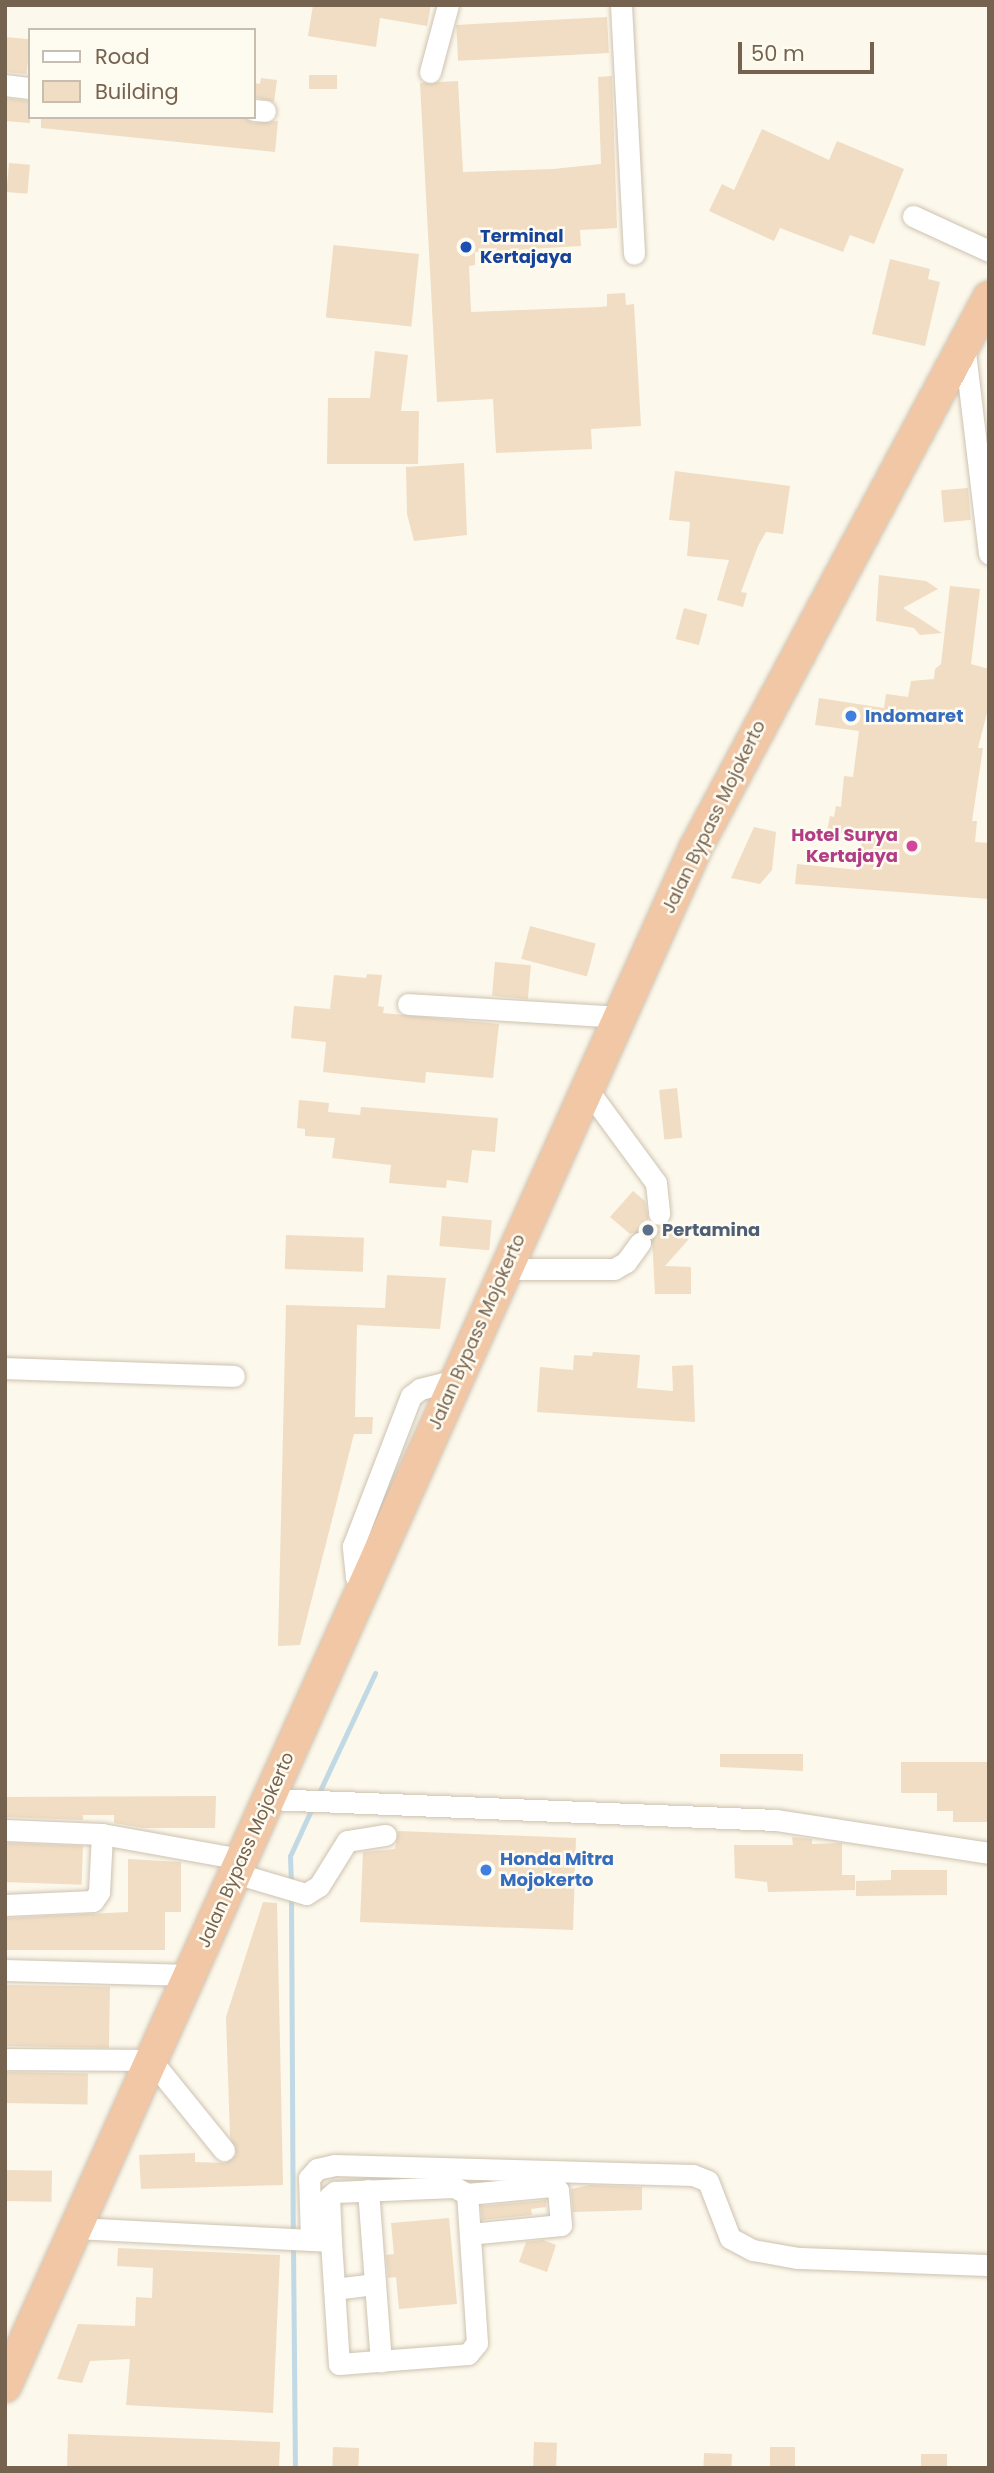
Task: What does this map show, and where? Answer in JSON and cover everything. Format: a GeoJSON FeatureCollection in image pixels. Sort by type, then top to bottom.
{"type":"FeatureCollection","features":[{"type":"Feature","properties":{"kind":"highway","name":"Jalan Bypass Mojokerto"},"geometry":{"type":"LineString","coordinates":[[5,2386],[455,1380],[722,794],[989,298]]}},
{"type":"Feature","properties":{"kind":"street"},"geometry":{"type":"LineString","coordinates":[[430,72],[448,5]]}},
{"type":"Feature","properties":{"kind":"street"},"geometry":{"type":"LineString","coordinates":[[621,5],[634,254]]}},
{"type":"Feature","properties":{"kind":"street"},"geometry":{"type":"LineString","coordinates":[[5,85],[28,88]]}},
{"type":"Feature","properties":{"kind":"street"},"geometry":{"type":"LineString","coordinates":[[914,216],[989,251]]}},
{"type":"Feature","properties":{"kind":"street"},"geometry":{"type":"LineString","coordinates":[[964,343],[989,554]]}},
{"type":"Feature","properties":{"kind":"street"},"geometry":{"type":"LineString","coordinates":[[408,1004],[619,1017]]}},
{"type":"Feature","properties":{"kind":"street"},"geometry":{"type":"LineString","coordinates":[[587,1089],[656,1183],[659,1213]]}},
{"type":"Feature","properties":{"kind":"street"},"geometry":{"type":"LineString","coordinates":[[506,1269],[614,1269],[626,1262],[640,1243]]}},
{"type":"Feature","properties":{"kind":"street"},"geometry":{"type":"LineString","coordinates":[[5,1368],[234,1376]]}},
{"type":"Feature","properties":{"kind":"street"},"geometry":{"type":"LineString","coordinates":[[269,1799],[314,1803],[776,1820],[989,1853]]}},
{"type":"Feature","properties":{"kind":"street"},"geometry":{"type":"LineString","coordinates":[[5,1830],[102,1834],[238,1866],[277,1889],[298,1895],[319,1886],[347,1841],[386,1835]]}},
{"type":"Feature","properties":{"kind":"street"},"geometry":{"type":"LineString","coordinates":[[5,1905],[93,1900],[99,1892],[102,1834]]}},
{"type":"Feature","properties":{"kind":"street"},"geometry":{"type":"LineString","coordinates":[[5,1970],[191,1975]]}},
{"type":"Feature","properties":{"kind":"street"},"geometry":{"type":"LineString","coordinates":[[5,2059],[151,2060],[224,2150]]}},
{"type":"Feature","properties":{"kind":"street"},"geometry":{"type":"LineString","coordinates":[[467,2194],[476,2347],[468,2354],[339,2364],[334,2288],[316,2240],[309,2178],[317,2169],[334,2165],[693,2175],[708,2181],[730,2238],[753,2250],[798,2258],[989,2265]]}},
{"type":"Feature","properties":{"kind":"street"},"geometry":{"type":"LineString","coordinates":[[316,2240],[332,2192],[454,2187],[467,2194],[552,2186],[558,2190],[563,2220],[561,2225],[470,2234]]}},
{"type":"Feature","properties":{"kind":"street"},"geometry":{"type":"LineString","coordinates":[[368,2190],[381,2362]]}},
{"type":"Feature","properties":{"kind":"street"},"geometry":{"type":"LineString","coordinates":[[76,2228],[316,2240]]}},
{"type":"Feature","properties":{"kind":"street"},"geometry":{"type":"LineString","coordinates":[[334,2288],[374,2284]]}},
{"type":"Feature","properties":{"kind":"building"},"geometry":{"type":"Polygon","coordinates":[[[313,5],[431,5],[427,26],[380,18],[376,47],[308,36],[313,5]]]}},
{"type":"Feature","properties":{"kind":"building"},"geometry":{"type":"Polygon","coordinates":[[[607,17],[609,53],[458,61],[456,25],[607,17]]]}},
{"type":"Feature","properties":{"kind":"building"},"geometry":{"type":"Polygon","coordinates":[[[5,37],[28,39],[27,74],[5,72],[5,37]]]}},
{"type":"Feature","properties":{"kind":"building"},"geometry":{"type":"Polygon","coordinates":[[[309,75],[337,75],[337,89],[309,89],[309,75]]]}},
{"type":"Feature","properties":{"kind":"building"},"geometry":{"type":"Polygon","coordinates":[[[612,76],[617,228],[580,230],[581,246],[475,252],[475,265],[469,266],[471,312],[601,307],[607,306],[607,294],[625,293],[626,305],[634,304],[641,426],[591,429],[592,449],[496,453],[493,399],[437,402],[420,83],[458,81],[463,172],[553,169],[601,164],[598,77],[612,76]]]}},
{"type":"Feature","properties":{"kind":"building"},"geometry":{"type":"Polygon","coordinates":[[[261,78],[277,80],[274,102],[256,98],[256,83],[260,84],[261,78]]]}},
{"type":"Feature","properties":{"kind":"building"},"geometry":{"type":"Polygon","coordinates":[[[5,98],[28,101],[30,123],[5,121],[5,98]]]}},
{"type":"Feature","properties":{"kind":"building"},"geometry":{"type":"Polygon","coordinates":[[[41,119],[246,119],[253,123],[278,121],[275,152],[41,128],[41,119]]]}},
{"type":"Feature","properties":{"kind":"building"},"geometry":{"type":"Polygon","coordinates":[[[762,129],[829,160],[837,141],[904,169],[874,244],[850,235],[843,252],[780,228],[774,241],[709,211],[722,184],[734,190],[762,129]]]}},
{"type":"Feature","properties":{"kind":"building"},"geometry":{"type":"Polygon","coordinates":[[[9,163],[30,165],[27,194],[6,192],[9,163]]]}},
{"type":"Feature","properties":{"kind":"building"},"geometry":{"type":"Polygon","coordinates":[[[333,245],[419,254],[411,327],[326,318],[333,245]]]}},
{"type":"Feature","properties":{"kind":"building"},"geometry":{"type":"Polygon","coordinates":[[[890,259],[930,269],[928,279],[940,282],[925,346],[872,334],[890,259]]]}},
{"type":"Feature","properties":{"kind":"building"},"geometry":{"type":"Polygon","coordinates":[[[375,351],[408,355],[401,411],[419,411],[418,464],[327,464],[328,398],[370,398],[375,351]]]}},
{"type":"Feature","properties":{"kind":"building"},"geometry":{"type":"Polygon","coordinates":[[[464,463],[467,535],[414,541],[407,514],[406,467],[464,463]]]}},
{"type":"Feature","properties":{"kind":"building"},"geometry":{"type":"Polygon","coordinates":[[[675,471],[790,486],[783,534],[766,532],[758,546],[741,592],[747,593],[743,607],[717,600],[729,560],[687,556],[690,522],[669,520],[675,471]]]}},
{"type":"Feature","properties":{"kind":"building"},"geometry":{"type":"Polygon","coordinates":[[[968,488],[971,520],[944,522],[941,490],[968,488]]]}},
{"type":"Feature","properties":{"kind":"building"},"geometry":{"type":"Polygon","coordinates":[[[879,575],[926,581],[938,589],[903,608],[942,633],[920,635],[914,628],[876,621],[879,575]]]}},
{"type":"Feature","properties":{"kind":"building"},"geometry":{"type":"Polygon","coordinates":[[[950,586],[980,589],[971,664],[989,669],[989,705],[978,748],[983,748],[972,821],[977,821],[975,842],[989,843],[989,899],[795,884],[797,864],[859,870],[862,836],[827,831],[830,816],[834,817],[836,806],[841,807],[844,776],[853,777],[859,731],[815,725],[819,698],[884,708],[886,694],[908,697],[911,681],[934,679],[935,669],[941,664],[950,586]]]}},
{"type":"Feature","properties":{"kind":"building"},"geometry":{"type":"Polygon","coordinates":[[[684,608],[707,614],[699,645],[676,639],[684,608]]]}},
{"type":"Feature","properties":{"kind":"building"},"geometry":{"type":"Polygon","coordinates":[[[754,827],[776,832],[772,870],[760,884],[731,878],[754,827]]]}},
{"type":"Feature","properties":{"kind":"building"},"geometry":{"type":"Polygon","coordinates":[[[530,926],[596,944],[587,976],[521,959],[530,926]]]}},
{"type":"Feature","properties":{"kind":"building"},"geometry":{"type":"Polygon","coordinates":[[[495,962],[531,965],[528,999],[492,996],[495,962]]]}},
{"type":"Feature","properties":{"kind":"building"},"geometry":{"type":"Polygon","coordinates":[[[367,974],[382,975],[378,1006],[384,1007],[383,1013],[499,1024],[493,1078],[426,1072],[425,1083],[323,1072],[326,1042],[291,1038],[294,1006],[330,1009],[334,975],[366,978],[367,974]]]}},
{"type":"Feature","properties":{"kind":"building"},"geometry":{"type":"Polygon","coordinates":[[[677,1088],[682,1138],[664,1140],[659,1090],[677,1088]]]}},
{"type":"Feature","properties":{"kind":"building"},"geometry":{"type":"Polygon","coordinates":[[[299,1100],[329,1103],[328,1112],[360,1115],[361,1107],[498,1118],[495,1152],[472,1150],[468,1183],[447,1180],[446,1188],[389,1183],[391,1165],[332,1158],[335,1138],[305,1136],[305,1129],[297,1128],[299,1100]]]}},
{"type":"Feature","properties":{"kind":"building"},"geometry":{"type":"Polygon","coordinates":[[[633,1191],[645,1201],[649,1222],[660,1227],[669,1222],[689,1239],[665,1266],[691,1267],[691,1294],[655,1294],[652,1237],[642,1230],[630,1234],[610,1217],[633,1191]]]}},
{"type":"Feature","properties":{"kind":"building"},"geometry":{"type":"Polygon","coordinates":[[[442,1216],[492,1220],[489,1250],[439,1246],[442,1216]]]}},
{"type":"Feature","properties":{"kind":"building"},"geometry":{"type":"Polygon","coordinates":[[[286,1235],[364,1238],[363,1272],[285,1269],[286,1235]]]}},
{"type":"Feature","properties":{"kind":"building"},"geometry":{"type":"Polygon","coordinates":[[[387,1275],[446,1278],[440,1329],[357,1325],[355,1417],[373,1417],[372,1434],[354,1434],[300,1645],[278,1646],[286,1305],[385,1308],[387,1275]]]}},
{"type":"Feature","properties":{"kind":"building"},"geometry":{"type":"Polygon","coordinates":[[[593,1352],[640,1355],[637,1388],[673,1391],[672,1366],[693,1365],[695,1422],[537,1412],[540,1367],[573,1370],[574,1355],[592,1356],[593,1352]]]}},
{"type":"Feature","properties":{"kind":"building"},"geometry":{"type":"Polygon","coordinates":[[[720,1754],[803,1754],[803,1771],[720,1767],[720,1754]]]}},
{"type":"Feature","properties":{"kind":"building"},"geometry":{"type":"Polygon","coordinates":[[[901,1762],[989,1762],[989,1822],[953,1822],[953,1811],[937,1811],[937,1793],[901,1793],[901,1762]]]}},
{"type":"Feature","properties":{"kind":"building"},"geometry":{"type":"Polygon","coordinates":[[[216,1796],[215,1828],[143,1828],[114,1823],[114,1815],[83,1815],[83,1820],[5,1817],[5,1797],[216,1796]]]}},
{"type":"Feature","properties":{"kind":"building"},"geometry":{"type":"Polygon","coordinates":[[[398,1831],[576,1838],[573,1930],[360,1922],[363,1852],[395,1849],[398,1831]]]}},
{"type":"Feature","properties":{"kind":"building"},"geometry":{"type":"Polygon","coordinates":[[[792,1837],[812,1839],[812,1844],[842,1843],[842,1875],[855,1875],[855,1890],[768,1892],[767,1882],[735,1878],[734,1845],[793,1845],[792,1837]]]}},
{"type":"Feature","properties":{"kind":"building"},"geometry":{"type":"Polygon","coordinates":[[[5,1843],[83,1846],[82,1885],[5,1882],[5,1843]]]}},
{"type":"Feature","properties":{"kind":"building"},"geometry":{"type":"Polygon","coordinates":[[[128,1859],[181,1862],[181,1912],[165,1912],[165,1950],[5,1950],[5,1918],[128,1912],[128,1859]]]}},
{"type":"Feature","properties":{"kind":"building"},"geometry":{"type":"Polygon","coordinates":[[[891,1870],[947,1870],[947,1895],[856,1896],[856,1881],[891,1880],[891,1870]]]}},
{"type":"Feature","properties":{"kind":"building"},"geometry":{"type":"Polygon","coordinates":[[[263,1902],[277,1903],[283,2185],[141,2189],[139,2155],[195,2153],[195,2162],[225,2163],[236,2155],[230,2136],[226,2017],[263,1902]]]}},
{"type":"Feature","properties":{"kind":"building"},"geometry":{"type":"Polygon","coordinates":[[[5,1985],[110,1987],[109,2048],[5,2046],[5,1985]]]}},
{"type":"Feature","properties":{"kind":"building"},"geometry":{"type":"Polygon","coordinates":[[[5,2072],[88,2073],[87,2104],[5,2103],[5,2072]]]}},
{"type":"Feature","properties":{"kind":"building"},"geometry":{"type":"Polygon","coordinates":[[[5,2170],[52,2171],[51,2202],[5,2201],[5,2170]]]}},
{"type":"Feature","properties":{"kind":"building"},"geometry":{"type":"Polygon","coordinates":[[[590,2185],[642,2187],[642,2210],[573,2212],[571,2189],[590,2185]]]}},
{"type":"Feature","properties":{"kind":"building"},"geometry":{"type":"Polygon","coordinates":[[[546,2200],[546,2207],[531,2209],[532,2215],[482,2220],[481,2206],[546,2200]]]}},
{"type":"Feature","properties":{"kind":"building"},"geometry":{"type":"Polygon","coordinates":[[[449,2218],[457,2304],[399,2309],[396,2277],[388,2278],[386,2255],[394,2254],[391,2223],[449,2218]]]}},
{"type":"Feature","properties":{"kind":"building"},"geometry":{"type":"Polygon","coordinates":[[[543,2240],[556,2245],[547,2272],[519,2262],[526,2242],[543,2240]]]}},
{"type":"Feature","properties":{"kind":"building"},"geometry":{"type":"Polygon","coordinates":[[[118,2248],[280,2255],[273,2413],[126,2405],[130,2359],[90,2361],[82,2383],[57,2379],[78,2324],[135,2326],[136,2297],[152,2298],[153,2268],[117,2266],[118,2248]]]}},
{"type":"Feature","properties":{"kind":"building"},"geometry":{"type":"Polygon","coordinates":[[[68,2434],[280,2442],[279,2468],[67,2468],[68,2434]]]}},
{"type":"Feature","properties":{"kind":"building"},"geometry":{"type":"Polygon","coordinates":[[[534,2442],[557,2443],[556,2468],[533,2468],[534,2442]]]}},
{"type":"Feature","properties":{"kind":"building"},"geometry":{"type":"Polygon","coordinates":[[[333,2447],[359,2448],[358,2468],[332,2468],[333,2447]]]}},
{"type":"Feature","properties":{"kind":"building"},"geometry":{"type":"Polygon","coordinates":[[[770,2447],[795,2447],[795,2468],[770,2468],[770,2447]]]}},
{"type":"Feature","properties":{"kind":"building"},"geometry":{"type":"Polygon","coordinates":[[[704,2453],[732,2454],[731,2468],[703,2468],[704,2453]]]}},
{"type":"Feature","properties":{"kind":"building"},"geometry":{"type":"Polygon","coordinates":[[[921,2454],[947,2454],[947,2468],[921,2468],[921,2454]]]}},
{"type":"Feature","properties":{"kind":"waterway"},"geometry":{"type":"LineString","coordinates":[[317,1797],[375,1673]]}},
{"type":"Feature","properties":{"kind":"waterway"},"geometry":{"type":"LineString","coordinates":[[291,1885],[290,1856],[313,1806]]}},
{"type":"Feature","properties":{"kind":"waterway"},"geometry":{"type":"LineString","coordinates":[[291,1895],[293,2235]]}},
{"type":"Feature","properties":{"kind":"waterway"},"geometry":{"type":"LineString","coordinates":[[293,2245],[295,2468]]}},
{"type":"Feature","properties":{"kind":"tunnel"},"geometry":{"type":"LineString","coordinates":[[640,1243],[659,1214]]}},
{"type":"Feature","properties":{"kind":"place","name":"Terminal Kertajaya"},"geometry":{"type":"Point","coordinates":[466,247]}},
{"type":"Feature","properties":{"kind":"place","name":"Indomaret"},"geometry":{"type":"Point","coordinates":[851,716]}},
{"type":"Feature","properties":{"kind":"place","name":"Hotel Surya Kertajaya"},"geometry":{"type":"Point","coordinates":[912,846]}},
{"type":"Feature","properties":{"kind":"place","name":"Pertamina"},"geometry":{"type":"Point","coordinates":[648,1230]}},
{"type":"Feature","properties":{"kind":"place","name":"Honda Mitra Mojokerto"},"geometry":{"type":"Point","coordinates":[486,1870]}}]}
